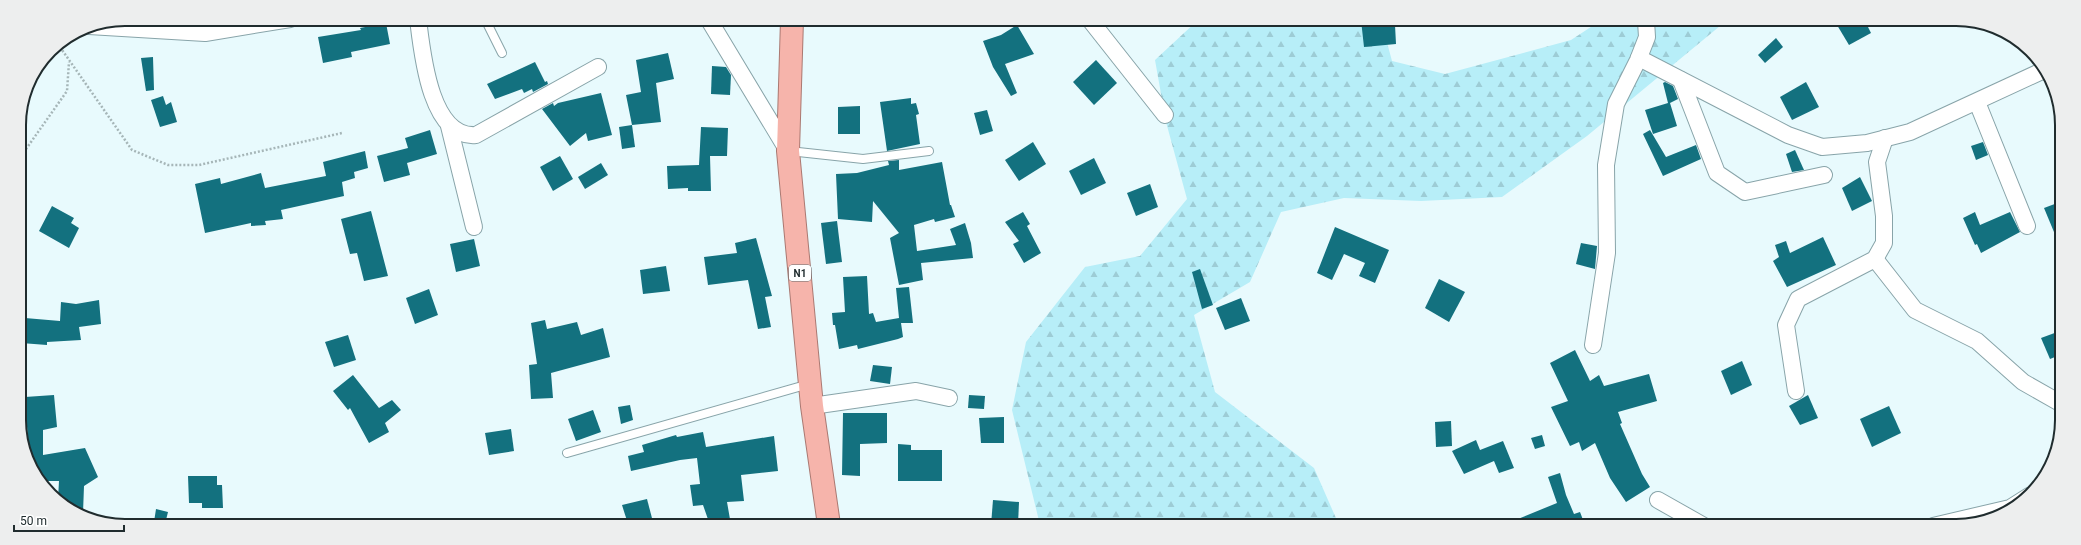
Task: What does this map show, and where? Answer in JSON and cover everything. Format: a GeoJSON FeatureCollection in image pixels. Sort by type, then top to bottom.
{"type":"FeatureCollection","features":[{"type":"Feature","properties":{"kind":"highway","name":"N1"},"geometry":{"type":"LineString","coordinates":[[792,26],[788,151],[812,406],[828,519]]}},
{"type":"Feature","properties":{"kind":"street"},"geometry":{"type":"LineString","coordinates":[[110,27],[205,33],[248,26]]}},
{"type":"Feature","properties":{"kind":"street"},"geometry":{"type":"LineString","coordinates":[[419,26],[424,71],[434,98],[449,126],[474,226]]}},
{"type":"Feature","properties":{"kind":"street"},"geometry":{"type":"LineString","coordinates":[[713,26],[788,151]]}},
{"type":"Feature","properties":{"kind":"street"},"geometry":{"type":"LineString","coordinates":[[1095,26],[1165,115]]}},
{"type":"Feature","properties":{"kind":"street"},"geometry":{"type":"LineString","coordinates":[[1593,345],[1607,253],[1606,165],[1616,104],[1639,58],[1647,37],[1646,26]]}},
{"type":"Feature","properties":{"kind":"street"},"geometry":{"type":"LineString","coordinates":[[1639,58],[1788,135],[1822,147],[1867,143],[1910,132],[2039,72]]}},
{"type":"Feature","properties":{"kind":"street"},"geometry":{"type":"LineString","coordinates":[[449,126],[466,136],[476,135],[598,68]]}},
{"type":"Feature","properties":{"kind":"street"},"geometry":{"type":"LineString","coordinates":[[1680,80],[1717,173],[1745,192],[1824,175]]}},
{"type":"Feature","properties":{"kind":"street"},"geometry":{"type":"LineString","coordinates":[[1977,102],[2027,226]]}},
{"type":"Feature","properties":{"kind":"street"},"geometry":{"type":"LineString","coordinates":[[1796,391],[1786,325],[1798,299],[1875,259],[1884,243],[1884,216],[1876,162],[1885,138]]}},
{"type":"Feature","properties":{"kind":"street"},"geometry":{"type":"LineString","coordinates":[[1875,259],[1915,310],[1977,341],[2023,382],[2055,400]]}},
{"type":"Feature","properties":{"kind":"street"},"geometry":{"type":"LineString","coordinates":[[812,406],[916,391],[949,398]]}},
{"type":"Feature","properties":{"kind":"street"},"geometry":{"type":"LineString","coordinates":[[1658,500],[1692,519]]}},
{"type":"Feature","properties":{"kind":"street"},"geometry":{"type":"LineString","coordinates":[[1963,519],[1990,513]]}},
{"type":"Feature","properties":{"kind":"lane"},"geometry":{"type":"LineString","coordinates":[[488,26],[502,53]]}},
{"type":"Feature","properties":{"kind":"lane"},"geometry":{"type":"LineString","coordinates":[[788,151],[864,159],[929,151]]}},
{"type":"Feature","properties":{"kind":"lane"},"geometry":{"type":"LineString","coordinates":[[567,453],[811,383]]}},
{"type":"Feature","properties":{"kind":"path"},"geometry":{"type":"LineString","coordinates":[[61,49],[100,101],[132,150],[168,165],[199,165],[342,133]]}},
{"type":"Feature","properties":{"kind":"path"},"geometry":{"type":"LineString","coordinates":[[26,150],[67,91],[70,62]]}},
{"type":"Feature","properties":{"kind":"green space"},"geometry":{"type":"Polygon","coordinates":[[[1192,26],[1383,26],[1392,61],[1445,74],[1571,40],[1592,26],[1720,26],[1587,136],[1502,197],[1421,201],[1344,198],[1281,212],[1250,282],[1194,315],[1215,392],[1314,468],[1336,519],[1039,519],[1012,410],[1026,342],[1085,267],[1140,256],[1187,199],[1166,122],[1155,60],[1192,26]]]}},
{"type":"Feature","properties":{"kind":"building"},"geometry":{"type":"Polygon","coordinates":[[[370,26],[387,26],[390,44],[351,52],[352,57],[323,63],[318,37],[361,30],[360,28],[370,26]]]}},
{"type":"Feature","properties":{"kind":"building"},"geometry":{"type":"Polygon","coordinates":[[[1018,26],[1034,54],[1005,64],[1017,93],[1011,96],[993,67],[983,41],[1001,35],[1018,26]]]}},
{"type":"Feature","properties":{"kind":"building"},"geometry":{"type":"Polygon","coordinates":[[[1362,26],[1395,26],[1396,44],[1364,47],[1362,26]]]}},
{"type":"Feature","properties":{"kind":"building"},"geometry":{"type":"Polygon","coordinates":[[[1838,26],[1868,26],[1871,33],[1849,45],[1838,26]]]}},
{"type":"Feature","properties":{"kind":"building"},"geometry":{"type":"Polygon","coordinates":[[[1776,38],[1783,47],[1765,63],[1758,55],[1776,38]]]}},
{"type":"Feature","properties":{"kind":"building"},"geometry":{"type":"Polygon","coordinates":[[[668,53],[674,79],[656,83],[661,122],[632,125],[626,95],[641,92],[636,60],[668,53]]]}},
{"type":"Feature","properties":{"kind":"building"},"geometry":{"type":"Polygon","coordinates":[[[153,57],[154,90],[146,91],[141,58],[153,57]]]}},
{"type":"Feature","properties":{"kind":"building"},"geometry":{"type":"Polygon","coordinates":[[[1096,60],[1117,83],[1094,105],[1073,82],[1096,60]]]}},
{"type":"Feature","properties":{"kind":"building"},"geometry":{"type":"Polygon","coordinates":[[[535,62],[545,82],[547,81],[548,84],[533,92],[532,89],[524,93],[522,89],[495,99],[487,84],[535,62]]]}},
{"type":"Feature","properties":{"kind":"building"},"geometry":{"type":"Polygon","coordinates":[[[712,66],[726,67],[731,75],[730,95],[711,94],[712,66]]]}},
{"type":"Feature","properties":{"kind":"building"},"geometry":{"type":"Polygon","coordinates":[[[1665,82],[1673,86],[1678,99],[1670,103],[1677,126],[1653,134],[1645,110],[1668,103],[1663,83],[1665,82]]]}},
{"type":"Feature","properties":{"kind":"building"},"geometry":{"type":"Polygon","coordinates":[[[1806,82],[1819,107],[1792,120],[1780,97],[1806,82]]]}},
{"type":"Feature","properties":{"kind":"building"},"geometry":{"type":"Polygon","coordinates":[[[601,93],[612,135],[588,141],[586,133],[570,146],[542,109],[553,103],[554,106],[558,103],[601,93]]]}},
{"type":"Feature","properties":{"kind":"building"},"geometry":{"type":"Polygon","coordinates":[[[163,96],[166,105],[171,102],[177,122],[160,127],[151,100],[163,96]]]}},
{"type":"Feature","properties":{"kind":"building"},"geometry":{"type":"Polygon","coordinates":[[[911,98],[911,104],[916,103],[919,114],[916,115],[920,144],[887,151],[880,102],[911,98]]]}},
{"type":"Feature","properties":{"kind":"building"},"geometry":{"type":"Polygon","coordinates":[[[860,106],[860,134],[838,134],[838,107],[860,106]]]}},
{"type":"Feature","properties":{"kind":"building"},"geometry":{"type":"Polygon","coordinates":[[[987,110],[993,131],[980,135],[974,113],[987,110]]]}},
{"type":"Feature","properties":{"kind":"building"},"geometry":{"type":"Polygon","coordinates":[[[632,125],[635,147],[622,149],[619,127],[632,125]]]}},
{"type":"Feature","properties":{"kind":"building"},"geometry":{"type":"Polygon","coordinates":[[[701,127],[728,128],[727,156],[710,156],[711,191],[688,191],[688,188],[668,189],[667,166],[699,165],[701,127]]]}},
{"type":"Feature","properties":{"kind":"building"},"geometry":{"type":"Polygon","coordinates":[[[430,130],[437,154],[407,163],[410,175],[384,182],[377,156],[408,148],[405,138],[430,130]]]}},
{"type":"Feature","properties":{"kind":"building"},"geometry":{"type":"Polygon","coordinates":[[[1650,130],[1666,157],[1696,145],[1701,159],[1663,176],[1643,134],[1650,130]]]}},
{"type":"Feature","properties":{"kind":"building"},"geometry":{"type":"Polygon","coordinates":[[[1033,142],[1046,164],[1019,181],[1005,160],[1033,142]]]}},
{"type":"Feature","properties":{"kind":"building"},"geometry":{"type":"Polygon","coordinates":[[[1983,142],[1988,155],[1976,160],[1971,146],[1983,142]]]}},
{"type":"Feature","properties":{"kind":"building"},"geometry":{"type":"Polygon","coordinates":[[[1795,150],[1804,170],[1792,172],[1786,154],[1795,150]]]}},
{"type":"Feature","properties":{"kind":"building"},"geometry":{"type":"Polygon","coordinates":[[[365,151],[368,168],[354,172],[355,178],[342,182],[344,196],[281,210],[283,219],[265,221],[266,225],[251,226],[251,223],[205,233],[195,184],[220,178],[221,184],[261,173],[265,188],[326,176],[323,162],[365,151]]]}},
{"type":"Feature","properties":{"kind":"building"},"geometry":{"type":"Polygon","coordinates":[[[560,156],[573,179],[553,191],[540,167],[560,156]]]}},
{"type":"Feature","properties":{"kind":"building"},"geometry":{"type":"Polygon","coordinates":[[[1094,158],[1106,183],[1081,195],[1069,171],[1094,158]]]}},
{"type":"Feature","properties":{"kind":"building"},"geometry":{"type":"Polygon","coordinates":[[[899,160],[899,170],[942,162],[950,205],[955,217],[935,222],[934,219],[914,225],[917,251],[956,245],[950,229],[965,223],[971,243],[973,258],[921,263],[923,280],[899,285],[890,238],[899,233],[873,201],[872,222],[838,219],[836,174],[857,173],[889,165],[888,161],[899,160]]]}},
{"type":"Feature","properties":{"kind":"building"},"geometry":{"type":"Polygon","coordinates":[[[601,163],[608,175],[585,189],[578,177],[601,163]]]}},
{"type":"Feature","properties":{"kind":"building"},"geometry":{"type":"Polygon","coordinates":[[[1860,177],[1872,201],[1852,211],[1842,188],[1860,177]]]}},
{"type":"Feature","properties":{"kind":"building"},"geometry":{"type":"Polygon","coordinates":[[[1150,184],[1158,207],[1136,216],[1127,193],[1150,184]]]}},
{"type":"Feature","properties":{"kind":"building"},"geometry":{"type":"Polygon","coordinates":[[[2055,204],[2055,234],[2044,208],[2055,204]]]}},
{"type":"Feature","properties":{"kind":"building"},"geometry":{"type":"Polygon","coordinates":[[[52,206],[74,218],[71,223],[79,228],[69,248],[39,231],[52,206]]]}},
{"type":"Feature","properties":{"kind":"building"},"geometry":{"type":"Polygon","coordinates":[[[371,211],[388,276],[364,281],[357,253],[350,254],[341,219],[371,211]]]}},
{"type":"Feature","properties":{"kind":"building"},"geometry":{"type":"Polygon","coordinates":[[[1023,212],[1030,224],[1027,226],[1041,253],[1024,263],[1013,244],[1019,241],[1005,222],[1023,212]]]}},
{"type":"Feature","properties":{"kind":"building"},"geometry":{"type":"Polygon","coordinates":[[[1975,212],[1980,225],[2010,212],[2020,232],[1981,253],[1977,244],[1975,245],[1963,218],[1975,212]]]}},
{"type":"Feature","properties":{"kind":"building"},"geometry":{"type":"Polygon","coordinates":[[[837,221],[842,262],[826,264],[821,223],[837,221]]]}},
{"type":"Feature","properties":{"kind":"building"},"geometry":{"type":"Polygon","coordinates":[[[1335,227],[1389,250],[1375,283],[1359,276],[1365,263],[1344,254],[1332,280],[1317,273],[1335,227]]]}},
{"type":"Feature","properties":{"kind":"building"},"geometry":{"type":"Polygon","coordinates":[[[1823,237],[1836,265],[1787,287],[1773,261],[1779,257],[1775,245],[1786,241],[1790,253],[1823,237]]]}},
{"type":"Feature","properties":{"kind":"building"},"geometry":{"type":"Polygon","coordinates":[[[756,238],[772,296],[765,297],[771,327],[758,329],[748,280],[708,285],[704,257],[737,253],[735,243],[756,238]]]}},
{"type":"Feature","properties":{"kind":"building"},"geometry":{"type":"Polygon","coordinates":[[[474,239],[480,266],[456,272],[450,244],[474,239]]]}},
{"type":"Feature","properties":{"kind":"building"},"geometry":{"type":"Polygon","coordinates":[[[1581,243],[1597,246],[1595,269],[1576,264],[1581,243]]]}},
{"type":"Feature","properties":{"kind":"building"},"geometry":{"type":"Polygon","coordinates":[[[666,266],[670,291],[643,294],[640,270],[666,266]]]}},
{"type":"Feature","properties":{"kind":"building"},"geometry":{"type":"Polygon","coordinates":[[[1200,269],[1213,305],[1202,309],[1192,272],[1200,269]]]}},
{"type":"Feature","properties":{"kind":"building"},"geometry":{"type":"Polygon","coordinates":[[[867,276],[869,314],[873,313],[876,322],[899,318],[896,288],[909,287],[913,323],[901,323],[903,337],[898,339],[858,349],[857,345],[839,349],[835,325],[833,325],[832,313],[845,312],[843,277],[867,276]]]}},
{"type":"Feature","properties":{"kind":"building"},"geometry":{"type":"Polygon","coordinates":[[[1439,279],[1465,292],[1449,322],[1425,308],[1439,279]]]}},
{"type":"Feature","properties":{"kind":"building"},"geometry":{"type":"Polygon","coordinates":[[[429,289],[438,315],[415,324],[406,298],[429,289]]]}},
{"type":"Feature","properties":{"kind":"building"},"geometry":{"type":"Polygon","coordinates":[[[1241,298],[1250,321],[1225,330],[1216,308],[1241,298]]]}},
{"type":"Feature","properties":{"kind":"building"},"geometry":{"type":"Polygon","coordinates":[[[99,300],[101,324],[79,327],[81,340],[47,342],[47,345],[26,343],[26,318],[60,321],[61,302],[76,304],[99,300]]]}},
{"type":"Feature","properties":{"kind":"building"},"geometry":{"type":"Polygon","coordinates":[[[545,320],[547,329],[577,322],[581,335],[603,328],[610,357],[551,373],[553,398],[531,399],[529,365],[537,364],[531,323],[545,320]]]}},
{"type":"Feature","properties":{"kind":"building"},"geometry":{"type":"Polygon","coordinates":[[[2055,333],[2055,357],[2050,359],[2041,338],[2055,333]]]}},
{"type":"Feature","properties":{"kind":"building"},"geometry":{"type":"Polygon","coordinates":[[[348,335],[356,360],[334,367],[325,342],[348,335]]]}},
{"type":"Feature","properties":{"kind":"building"},"geometry":{"type":"Polygon","coordinates":[[[1575,350],[1590,381],[1599,375],[1604,386],[1649,374],[1657,401],[1618,412],[1622,423],[1620,424],[1642,474],[1650,487],[1626,502],[1610,478],[1595,443],[1582,451],[1579,442],[1570,446],[1551,407],[1568,401],[1550,363],[1575,350]]]}},
{"type":"Feature","properties":{"kind":"building"},"geometry":{"type":"Polygon","coordinates":[[[1742,361],[1752,385],[1731,395],[1721,371],[1742,361]]]}},
{"type":"Feature","properties":{"kind":"building"},"geometry":{"type":"Polygon","coordinates":[[[873,365],[892,367],[890,384],[870,381],[873,365]]]}},
{"type":"Feature","properties":{"kind":"building"},"geometry":{"type":"Polygon","coordinates":[[[353,375],[379,408],[392,400],[401,410],[385,423],[389,432],[369,443],[350,408],[348,410],[333,391],[353,375]]]}},
{"type":"Feature","properties":{"kind":"building"},"geometry":{"type":"Polygon","coordinates":[[[54,395],[57,427],[43,430],[43,455],[85,448],[98,477],[84,486],[83,510],[75,506],[58,493],[59,481],[47,481],[39,470],[31,452],[28,440],[26,397],[54,395]]]}},
{"type":"Feature","properties":{"kind":"building"},"geometry":{"type":"Polygon","coordinates":[[[969,395],[985,396],[984,409],[968,408],[969,395]]]}},
{"type":"Feature","properties":{"kind":"building"},"geometry":{"type":"Polygon","coordinates":[[[1808,395],[1818,418],[1800,425],[1789,406],[1808,395]]]}},
{"type":"Feature","properties":{"kind":"building"},"geometry":{"type":"Polygon","coordinates":[[[630,405],[633,420],[621,424],[618,407],[630,405]]]}},
{"type":"Feature","properties":{"kind":"building"},"geometry":{"type":"Polygon","coordinates":[[[1889,406],[1901,433],[1872,447],[1860,419],[1889,406]]]}},
{"type":"Feature","properties":{"kind":"building"},"geometry":{"type":"Polygon","coordinates":[[[593,410],[601,432],[576,441],[568,419],[593,410]]]}},
{"type":"Feature","properties":{"kind":"building"},"geometry":{"type":"Polygon","coordinates":[[[843,413],[887,413],[887,443],[860,444],[860,476],[842,475],[843,413]]]}},
{"type":"Feature","properties":{"kind":"building"},"geometry":{"type":"Polygon","coordinates":[[[1004,417],[1004,443],[981,443],[979,418],[1004,417]]]}},
{"type":"Feature","properties":{"kind":"building"},"geometry":{"type":"Polygon","coordinates":[[[1451,421],[1452,446],[1436,447],[1435,422],[1451,421]]]}},
{"type":"Feature","properties":{"kind":"building"},"geometry":{"type":"Polygon","coordinates":[[[511,429],[514,451],[489,455],[485,433],[511,429]]]}},
{"type":"Feature","properties":{"kind":"building"},"geometry":{"type":"Polygon","coordinates":[[[703,432],[706,447],[774,436],[778,471],[741,475],[744,501],[727,502],[730,519],[708,519],[703,505],[693,506],[690,485],[700,484],[697,458],[680,460],[631,471],[628,456],[644,452],[642,445],[676,435],[677,437],[703,432]]]}},
{"type":"Feature","properties":{"kind":"building"},"geometry":{"type":"Polygon","coordinates":[[[1542,435],[1545,446],[1535,449],[1531,438],[1542,435]]]}},
{"type":"Feature","properties":{"kind":"building"},"geometry":{"type":"Polygon","coordinates":[[[1476,440],[1480,450],[1503,441],[1514,468],[1499,473],[1494,461],[1464,474],[1452,451],[1476,440]]]}},
{"type":"Feature","properties":{"kind":"building"},"geometry":{"type":"Polygon","coordinates":[[[898,444],[911,445],[911,450],[942,450],[942,481],[898,481],[898,444]]]}},
{"type":"Feature","properties":{"kind":"building"},"geometry":{"type":"Polygon","coordinates":[[[1560,473],[1566,495],[1574,514],[1580,512],[1583,519],[1518,519],[1557,503],[1548,477],[1560,473]]]}},
{"type":"Feature","properties":{"kind":"building"},"geometry":{"type":"Polygon","coordinates":[[[188,476],[217,476],[217,485],[222,485],[223,508],[202,508],[202,503],[189,503],[188,476]]]}},
{"type":"Feature","properties":{"kind":"building"},"geometry":{"type":"Polygon","coordinates":[[[647,499],[652,519],[626,519],[622,505],[647,499]]]}},
{"type":"Feature","properties":{"kind":"building"},"geometry":{"type":"Polygon","coordinates":[[[993,500],[1019,502],[1018,519],[991,519],[993,500]]]}},
{"type":"Feature","properties":{"kind":"building"},"geometry":{"type":"Polygon","coordinates":[[[156,509],[168,512],[166,519],[154,519],[156,509]]]}}]}
